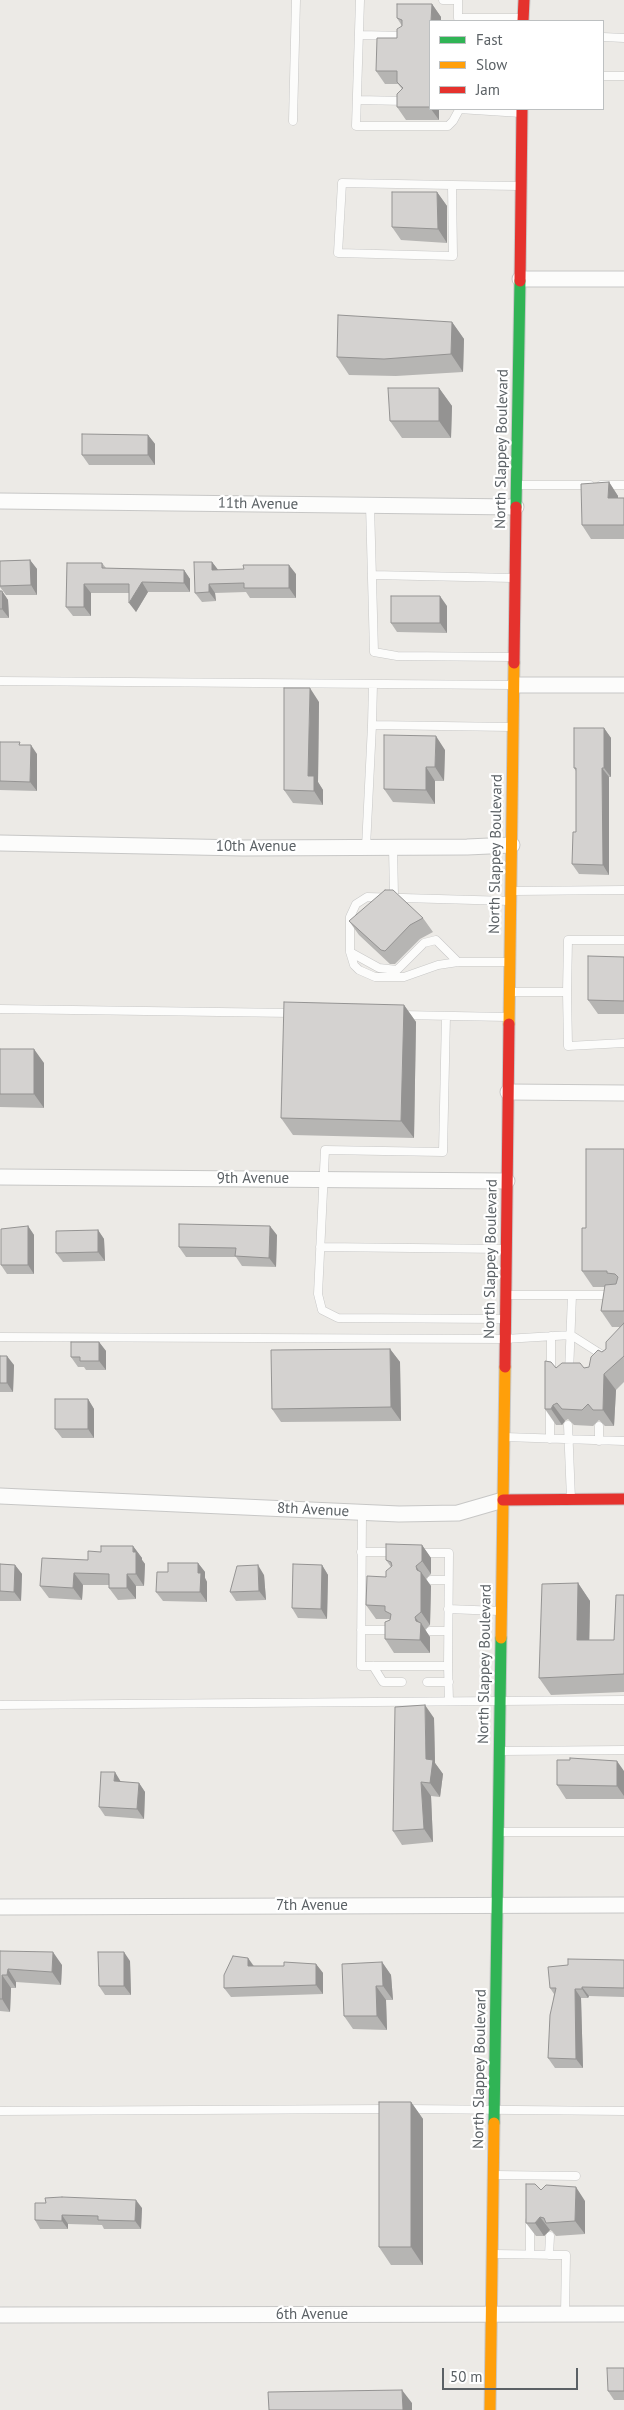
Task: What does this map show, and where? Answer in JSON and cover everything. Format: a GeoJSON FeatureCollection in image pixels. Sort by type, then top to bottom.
{"type":"FeatureCollection","features":[{"type":"Feature","properties":{"kind":"main road"},"geometry":{"type":"LineString","coordinates":[[523,20],[524,0]]}},
{"type":"Feature","properties":{"kind":"main road","name":"North Slappey Boulevard"},"geometry":{"type":"LineString","coordinates":[[490,2410],[522,111]]}},
{"type":"Feature","properties":{"kind":"main road","name":"8th Avenue"},"geometry":{"type":"LineString","coordinates":[[503,1500],[624,1499]]}},
{"type":"Feature","properties":{"kind":"street"},"geometry":{"type":"LineString","coordinates":[[520,279],[624,279]]}},
{"type":"Feature","properties":{"kind":"street","name":"11th Avenue"},"geometry":{"type":"LineString","coordinates":[[0,501],[516,507]]}},
{"type":"Feature","properties":{"kind":"street"},"geometry":{"type":"LineString","coordinates":[[514,685],[624,685]]}},
{"type":"Feature","properties":{"kind":"street","name":"10th Avenue"},"geometry":{"type":"LineString","coordinates":[[0,843],[242,848],[512,845]]}},
{"type":"Feature","properties":{"kind":"street"},"geometry":{"type":"LineString","coordinates":[[508,1092],[624,1093]]}},
{"type":"Feature","properties":{"kind":"street","name":"9th Avenue"},"geometry":{"type":"LineString","coordinates":[[0,1178],[507,1181]]}},
{"type":"Feature","properties":{"kind":"street","name":"8th Avenue"},"geometry":{"type":"LineString","coordinates":[[0,1496],[362,1512],[458,1513],[503,1500]]}},
{"type":"Feature","properties":{"kind":"street","name":"7th Avenue"},"geometry":{"type":"LineString","coordinates":[[0,1907],[624,1905]]}},
{"type":"Feature","properties":{"kind":"street","name":"6th Avenue"},"geometry":{"type":"LineString","coordinates":[[0,2315],[624,2314]]}},
{"type":"Feature","properties":{"kind":"lane"},"geometry":{"type":"LineString","coordinates":[[294,121],[296,0]]}},
{"type":"Feature","properties":{"kind":"lane"},"geometry":{"type":"LineString","coordinates":[[360,0],[356,126],[448,126],[454,122],[459,110]]}},
{"type":"Feature","properties":{"kind":"lane"},"geometry":{"type":"LineString","coordinates":[[443,0],[458,0],[458,19],[523,20]]}},
{"type":"Feature","properties":{"kind":"lane"},"geometry":{"type":"LineString","coordinates":[[359,35],[406,36]]}},
{"type":"Feature","properties":{"kind":"lane"},"geometry":{"type":"LineString","coordinates":[[604,37],[624,38]]}},
{"type":"Feature","properties":{"kind":"lane"},"geometry":{"type":"LineString","coordinates":[[604,76],[624,76]]}},
{"type":"Feature","properties":{"kind":"lane"},"geometry":{"type":"LineString","coordinates":[[357,100],[406,101]]}},
{"type":"Feature","properties":{"kind":"lane"},"geometry":{"type":"LineString","coordinates":[[490,110],[522,111]]}},
{"type":"Feature","properties":{"kind":"lane"},"geometry":{"type":"LineString","coordinates":[[452,185],[453,256],[338,253],[342,183],[521,186]]}},
{"type":"Feature","properties":{"kind":"lane"},"geometry":{"type":"LineString","coordinates":[[517,485],[624,485]]}},
{"type":"Feature","properties":{"kind":"lane"},"geometry":{"type":"LineString","coordinates":[[370,505],[374,652],[397,656],[514,657]]}},
{"type":"Feature","properties":{"kind":"lane"},"geometry":{"type":"LineString","coordinates":[[372,575],[516,578]]}},
{"type":"Feature","properties":{"kind":"lane"},"geometry":{"type":"LineString","coordinates":[[0,681],[514,685]]}},
{"type":"Feature","properties":{"kind":"lane"},"geometry":{"type":"LineString","coordinates":[[366,847],[373,684]]}},
{"type":"Feature","properties":{"kind":"lane"},"geometry":{"type":"LineString","coordinates":[[372,724],[513,727]]}},
{"type":"Feature","properties":{"kind":"lane"},"geometry":{"type":"LineString","coordinates":[[393,847],[394,896]]}},
{"type":"Feature","properties":{"kind":"lane"},"geometry":{"type":"LineString","coordinates":[[510,962],[458,962],[438,965],[404,977],[375,977],[359,970],[354,965],[350,952],[350,917],[356,904],[367,897],[511,896],[624,890]]}},
{"type":"Feature","properties":{"kind":"lane"},"geometry":{"type":"LineString","coordinates":[[350,952],[379,968],[397,970],[424,943],[436,940],[458,962]]}},
{"type":"Feature","properties":{"kind":"lane"},"geometry":{"type":"LineString","coordinates":[[624,940],[568,940],[568,1046],[624,1043]]}},
{"type":"Feature","properties":{"kind":"lane"},"geometry":{"type":"LineString","coordinates":[[510,992],[568,992]]}},
{"type":"Feature","properties":{"kind":"lane"},"geometry":{"type":"LineString","coordinates":[[0,1009],[297,1014]]}},
{"type":"Feature","properties":{"kind":"lane"},"geometry":{"type":"LineString","coordinates":[[396,1015],[509,1016]]}},
{"type":"Feature","properties":{"kind":"lane"},"geometry":{"type":"LineString","coordinates":[[446,1016],[443,1152],[325,1150],[318,1294],[322,1310],[338,1318],[505,1319]]}},
{"type":"Feature","properties":{"kind":"lane"},"geometry":{"type":"LineString","coordinates":[[320,1247],[506,1249]]}},
{"type":"Feature","properties":{"kind":"lane"},"geometry":{"type":"LineString","coordinates":[[505,1295],[624,1295]]}},
{"type":"Feature","properties":{"kind":"lane"},"geometry":{"type":"LineString","coordinates":[[568,1378],[572,1295]]}},
{"type":"Feature","properties":{"kind":"lane"},"geometry":{"type":"LineString","coordinates":[[0,1337],[505,1339],[570,1334],[613,1362]]}},
{"type":"Feature","properties":{"kind":"lane"},"geometry":{"type":"LineString","coordinates":[[550,1383],[551,1336]]}},
{"type":"Feature","properties":{"kind":"lane"},"geometry":{"type":"LineString","coordinates":[[595,1350],[595,1360]]}},
{"type":"Feature","properties":{"kind":"lane"},"geometry":{"type":"LineString","coordinates":[[550,1401],[550,1439]]}},
{"type":"Feature","properties":{"kind":"lane"},"geometry":{"type":"LineString","coordinates":[[568,1425],[571,1499]]}},
{"type":"Feature","properties":{"kind":"lane"},"geometry":{"type":"LineString","coordinates":[[599,1426],[600,1440]]}},
{"type":"Feature","properties":{"kind":"lane"},"geometry":{"type":"LineString","coordinates":[[503,1437],[624,1442]]}},
{"type":"Feature","properties":{"kind":"lane"},"geometry":{"type":"LineString","coordinates":[[362,1512],[361,1666],[448,1666]]}},
{"type":"Feature","properties":{"kind":"lane"},"geometry":{"type":"LineString","coordinates":[[361,1552],[400,1552]]}},
{"type":"Feature","properties":{"kind":"lane"},"geometry":{"type":"LineString","coordinates":[[410,1552],[448,1553],[449,1700]]}},
{"type":"Feature","properties":{"kind":"lane"},"geometry":{"type":"LineString","coordinates":[[361,1579],[370,1579]]}},
{"type":"Feature","properties":{"kind":"lane"},"geometry":{"type":"LineString","coordinates":[[431,1580],[448,1580]]}},
{"type":"Feature","properties":{"kind":"lane"},"geometry":{"type":"LineString","coordinates":[[448,1609],[501,1612]]}},
{"type":"Feature","properties":{"kind":"lane"},"geometry":{"type":"LineString","coordinates":[[361,1630],[394,1630]]}},
{"type":"Feature","properties":{"kind":"lane"},"geometry":{"type":"LineString","coordinates":[[430,1631],[448,1631]]}},
{"type":"Feature","properties":{"kind":"lane"},"geometry":{"type":"LineString","coordinates":[[372,1666],[383,1682],[402,1682]]}},
{"type":"Feature","properties":{"kind":"lane"},"geometry":{"type":"LineString","coordinates":[[427,1682],[448,1682]]}},
{"type":"Feature","properties":{"kind":"lane"},"geometry":{"type":"LineString","coordinates":[[0,1705],[624,1700]]}},
{"type":"Feature","properties":{"kind":"lane"},"geometry":{"type":"LineString","coordinates":[[499,1751],[624,1750]]}},
{"type":"Feature","properties":{"kind":"lane"},"geometry":{"type":"LineString","coordinates":[[498,1832],[624,1832]]}},
{"type":"Feature","properties":{"kind":"lane"},"geometry":{"type":"LineString","coordinates":[[0,2111],[494,2109],[624,2111]]}},
{"type":"Feature","properties":{"kind":"lane"},"geometry":{"type":"LineString","coordinates":[[493,2175],[530,2175],[551,2179],[576,2176]]}},
{"type":"Feature","properties":{"kind":"lane"},"geometry":{"type":"LineString","coordinates":[[530,2175],[530,2185]]}},
{"type":"Feature","properties":{"kind":"lane"},"geometry":{"type":"LineString","coordinates":[[530,2215],[530,2254]]}},
{"type":"Feature","properties":{"kind":"lane"},"geometry":{"type":"LineString","coordinates":[[549,2255],[550,2236]]}},
{"type":"Feature","properties":{"kind":"lane"},"geometry":{"type":"LineString","coordinates":[[492,2254],[566,2255],[565,2314]]}},
{"type":"Feature","properties":{"kind":"building"},"geometry":{"type":"Polygon","coordinates":[[[397,4],[432,4],[431,20],[429,20],[429,107],[397,107],[397,94],[403,88],[397,82],[397,71],[376,71],[377,38],[397,38],[397,29],[402,26],[402,20],[397,18],[397,4]]]}},
{"type":"Feature","properties":{"kind":"building"},"geometry":{"type":"Polygon","coordinates":[[[392,192],[437,192],[438,229],[392,227],[392,192]]]}},
{"type":"Feature","properties":{"kind":"building"},"geometry":{"type":"Polygon","coordinates":[[[338,315],[452,322],[451,354],[384,359],[337,357],[338,315]]]}},
{"type":"Feature","properties":{"kind":"building"},"geometry":{"type":"Polygon","coordinates":[[[388,388],[439,388],[439,421],[390,421],[388,388]]]}},
{"type":"Feature","properties":{"kind":"building"},"geometry":{"type":"Polygon","coordinates":[[[82,434],[148,435],[148,455],[82,455],[82,434]]]}},
{"type":"Feature","properties":{"kind":"building"},"geometry":{"type":"Polygon","coordinates":[[[609,482],[608,498],[624,498],[624,525],[582,525],[581,484],[609,482]]]}},
{"type":"Feature","properties":{"kind":"building"},"geometry":{"type":"Polygon","coordinates":[[[30,560],[31,585],[0,586],[0,561],[30,560]]]}},
{"type":"Feature","properties":{"kind":"building"},"geometry":{"type":"Polygon","coordinates":[[[194,562],[212,562],[212,570],[244,569],[243,565],[289,565],[289,588],[244,588],[244,583],[209,584],[209,592],[195,593],[194,562]]]}},
{"type":"Feature","properties":{"kind":"building"},"geometry":{"type":"Polygon","coordinates":[[[67,563],[102,563],[102,568],[184,570],[184,583],[142,582],[129,603],[129,584],[84,584],[84,607],[66,607],[67,563]]]}},
{"type":"Feature","properties":{"kind":"building"},"geometry":{"type":"Polygon","coordinates":[[[0,591],[2,591],[2,609],[0,609],[0,591]]]}},
{"type":"Feature","properties":{"kind":"building"},"geometry":{"type":"Polygon","coordinates":[[[391,596],[440,596],[440,623],[391,623],[391,596]]]}},
{"type":"Feature","properties":{"kind":"building"},"geometry":{"type":"Polygon","coordinates":[[[284,688],[310,688],[308,776],[314,776],[314,791],[284,790],[284,688]]]}},
{"type":"Feature","properties":{"kind":"building"},"geometry":{"type":"Polygon","coordinates":[[[574,728],[604,728],[604,768],[602,768],[603,865],[572,864],[573,832],[576,832],[574,728]]]}},
{"type":"Feature","properties":{"kind":"building"},"geometry":{"type":"Polygon","coordinates":[[[384,735],[436,736],[435,767],[426,767],[426,790],[384,789],[384,735]]]}},
{"type":"Feature","properties":{"kind":"building"},"geometry":{"type":"Polygon","coordinates":[[[0,742],[20,742],[19,745],[31,745],[30,782],[0,781],[0,742]]]}},
{"type":"Feature","properties":{"kind":"building"},"geometry":{"type":"Polygon","coordinates":[[[385,890],[393,890],[423,918],[410,925],[385,951],[381,950],[349,921],[385,890]]]}},
{"type":"Feature","properties":{"kind":"building"},"geometry":{"type":"Polygon","coordinates":[[[588,956],[624,957],[624,1001],[588,1000],[588,956]]]}},
{"type":"Feature","properties":{"kind":"building"},"geometry":{"type":"Polygon","coordinates":[[[284,1002],[404,1005],[401,1121],[281,1118],[284,1002]]]}},
{"type":"Feature","properties":{"kind":"building"},"geometry":{"type":"Polygon","coordinates":[[[0,1049],[34,1049],[34,1094],[0,1094],[0,1049]]]}},
{"type":"Feature","properties":{"kind":"building"},"geometry":{"type":"Polygon","coordinates":[[[586,1149],[624,1149],[624,1311],[601,1311],[605,1285],[616,1284],[618,1277],[615,1274],[607,1273],[607,1271],[582,1271],[582,1228],[586,1228],[586,1149]]]}},
{"type":"Feature","properties":{"kind":"building"},"geometry":{"type":"Polygon","coordinates":[[[179,1224],[270,1226],[269,1258],[235,1256],[236,1248],[179,1247],[179,1224]]]}},
{"type":"Feature","properties":{"kind":"building"},"geometry":{"type":"Polygon","coordinates":[[[28,1226],[28,1265],[1,1265],[1,1229],[28,1226]]]}},
{"type":"Feature","properties":{"kind":"building"},"geometry":{"type":"Polygon","coordinates":[[[98,1230],[98,1252],[56,1253],[56,1231],[98,1230]]]}},
{"type":"Feature","properties":{"kind":"building"},"geometry":{"type":"Polygon","coordinates":[[[624,1323],[624,1356],[604,1374],[603,1410],[593,1410],[588,1404],[582,1410],[562,1409],[557,1403],[551,1409],[545,1409],[545,1361],[551,1362],[556,1368],[562,1363],[580,1363],[584,1368],[589,1367],[591,1357],[598,1350],[602,1352],[606,1349],[606,1342],[624,1323]]]}},
{"type":"Feature","properties":{"kind":"building"},"geometry":{"type":"Polygon","coordinates":[[[71,1342],[99,1342],[99,1361],[80,1361],[80,1357],[71,1357],[71,1342]]]}},
{"type":"Feature","properties":{"kind":"building"},"geometry":{"type":"Polygon","coordinates":[[[390,1349],[391,1407],[272,1409],[271,1350],[390,1349]]]}},
{"type":"Feature","properties":{"kind":"building"},"geometry":{"type":"Polygon","coordinates":[[[0,1356],[7,1356],[7,1383],[0,1383],[0,1356]]]}},
{"type":"Feature","properties":{"kind":"building"},"geometry":{"type":"Polygon","coordinates":[[[55,1399],[88,1399],[88,1429],[55,1429],[55,1399]]]}},
{"type":"Feature","properties":{"kind":"building"},"geometry":{"type":"Polygon","coordinates":[[[386,1544],[422,1545],[422,1561],[416,1566],[417,1570],[421,1572],[421,1612],[415,1617],[416,1621],[421,1623],[420,1640],[385,1639],[385,1622],[390,1620],[391,1614],[385,1611],[385,1606],[366,1605],[367,1576],[386,1577],[386,1571],[392,1566],[391,1562],[386,1560],[386,1544]]]}},
{"type":"Feature","properties":{"kind":"building"},"geometry":{"type":"Polygon","coordinates":[[[101,1546],[133,1546],[133,1552],[136,1552],[136,1574],[127,1574],[127,1588],[109,1588],[109,1574],[74,1573],[73,1588],[40,1586],[42,1558],[88,1560],[88,1551],[101,1552],[101,1546]]]}},
{"type":"Feature","properties":{"kind":"building"},"geometry":{"type":"Polygon","coordinates":[[[168,1563],[198,1563],[198,1573],[201,1573],[200,1592],[156,1592],[157,1572],[168,1572],[168,1563]]]}},
{"type":"Feature","properties":{"kind":"building"},"geometry":{"type":"Polygon","coordinates":[[[0,1564],[15,1565],[14,1592],[0,1591],[0,1564]]]}},
{"type":"Feature","properties":{"kind":"building"},"geometry":{"type":"Polygon","coordinates":[[[293,1564],[322,1565],[321,1609],[292,1608],[293,1564]]]}},
{"type":"Feature","properties":{"kind":"building"},"geometry":{"type":"Polygon","coordinates":[[[258,1565],[259,1591],[230,1592],[237,1566],[258,1565]]]}},
{"type":"Feature","properties":{"kind":"building"},"geometry":{"type":"Polygon","coordinates":[[[578,1583],[577,1640],[614,1640],[616,1595],[624,1595],[624,1674],[539,1678],[542,1584],[578,1583]]]}},
{"type":"Feature","properties":{"kind":"building"},"geometry":{"type":"Polygon","coordinates":[[[425,1705],[426,1759],[433,1760],[430,1783],[421,1782],[424,1829],[393,1831],[395,1707],[425,1705]]]}},
{"type":"Feature","properties":{"kind":"building"},"geometry":{"type":"Polygon","coordinates":[[[570,1758],[617,1761],[617,1786],[557,1785],[557,1760],[570,1760],[570,1758]]]}},
{"type":"Feature","properties":{"kind":"building"},"geometry":{"type":"Polygon","coordinates":[[[101,1772],[115,1772],[114,1781],[139,1783],[137,1809],[99,1807],[101,1772]]]}},
{"type":"Feature","properties":{"kind":"building"},"geometry":{"type":"Polygon","coordinates":[[[0,1951],[53,1952],[52,1972],[8,1969],[7,1975],[2,1975],[2,1999],[0,1999],[0,1951]]]}},
{"type":"Feature","properties":{"kind":"building"},"geometry":{"type":"Polygon","coordinates":[[[98,1952],[124,1952],[124,1986],[99,1986],[98,1952]]]}},
{"type":"Feature","properties":{"kind":"building"},"geometry":{"type":"Polygon","coordinates":[[[233,1956],[248,1958],[248,1966],[284,1966],[284,1962],[316,1964],[316,1985],[224,1988],[224,1975],[233,1956]]]}},
{"type":"Feature","properties":{"kind":"building"},"geometry":{"type":"Polygon","coordinates":[[[568,1959],[624,1960],[624,1988],[582,1987],[582,1989],[575,1989],[576,2059],[548,2058],[550,2015],[556,1988],[550,1988],[548,1967],[568,1965],[568,1959]]]}},
{"type":"Feature","properties":{"kind":"building"},"geometry":{"type":"Polygon","coordinates":[[[382,1962],[383,1986],[376,1986],[377,2016],[344,2016],[342,1964],[382,1962]]]}},
{"type":"Feature","properties":{"kind":"building"},"geometry":{"type":"Polygon","coordinates":[[[379,2102],[411,2102],[411,2247],[379,2247],[379,2102]]]}},
{"type":"Feature","properties":{"kind":"building"},"geometry":{"type":"Polygon","coordinates":[[[526,2184],[535,2184],[541,2190],[546,2185],[576,2187],[575,2221],[546,2223],[544,2218],[540,2217],[535,2223],[526,2223],[526,2184]]]}},
{"type":"Feature","properties":{"kind":"building"},"geometry":{"type":"Polygon","coordinates":[[[45,2198],[136,2200],[135,2221],[98,2220],[98,2216],[62,2215],[62,2221],[35,2220],[35,2203],[46,2203],[45,2198]]]}},
{"type":"Feature","properties":{"kind":"building"},"geometry":{"type":"Polygon","coordinates":[[[607,2368],[624,2368],[624,2391],[608,2391],[607,2368]]]}},
{"type":"Feature","properties":{"kind":"building"},"geometry":{"type":"Polygon","coordinates":[[[402,2390],[403,2410],[269,2410],[268,2392],[402,2390]]]}},
{"type":"Feature","properties":{"kind":"traffic: fast"},"geometry":{"type":"LineString","coordinates":[[516,507],[520,281]]}},
{"type":"Feature","properties":{"kind":"traffic: fast"},"geometry":{"type":"LineString","coordinates":[[494,2123],[501,1638]]}},
{"type":"Feature","properties":{"kind":"traffic: slow"},"geometry":{"type":"LineString","coordinates":[[509,1024],[514,663]]}},
{"type":"Feature","properties":{"kind":"traffic: slow"},"geometry":{"type":"LineString","coordinates":[[501,1638],[505,1367]]}},
{"type":"Feature","properties":{"kind":"traffic: slow"},"geometry":{"type":"LineString","coordinates":[[490,2410],[494,2123]]}},
{"type":"Feature","properties":{"kind":"traffic: jam"},"geometry":{"type":"LineString","coordinates":[[523,20],[524,0]]}},
{"type":"Feature","properties":{"kind":"traffic: jam"},"geometry":{"type":"LineString","coordinates":[[520,281],[522,110]]}},
{"type":"Feature","properties":{"kind":"traffic: jam"},"geometry":{"type":"LineString","coordinates":[[514,663],[516,507]]}},
{"type":"Feature","properties":{"kind":"traffic: jam"},"geometry":{"type":"LineString","coordinates":[[505,1367],[509,1024]]}},
{"type":"Feature","properties":{"kind":"traffic: jam"},"geometry":{"type":"LineString","coordinates":[[503,1500],[624,1499]]}}]}
